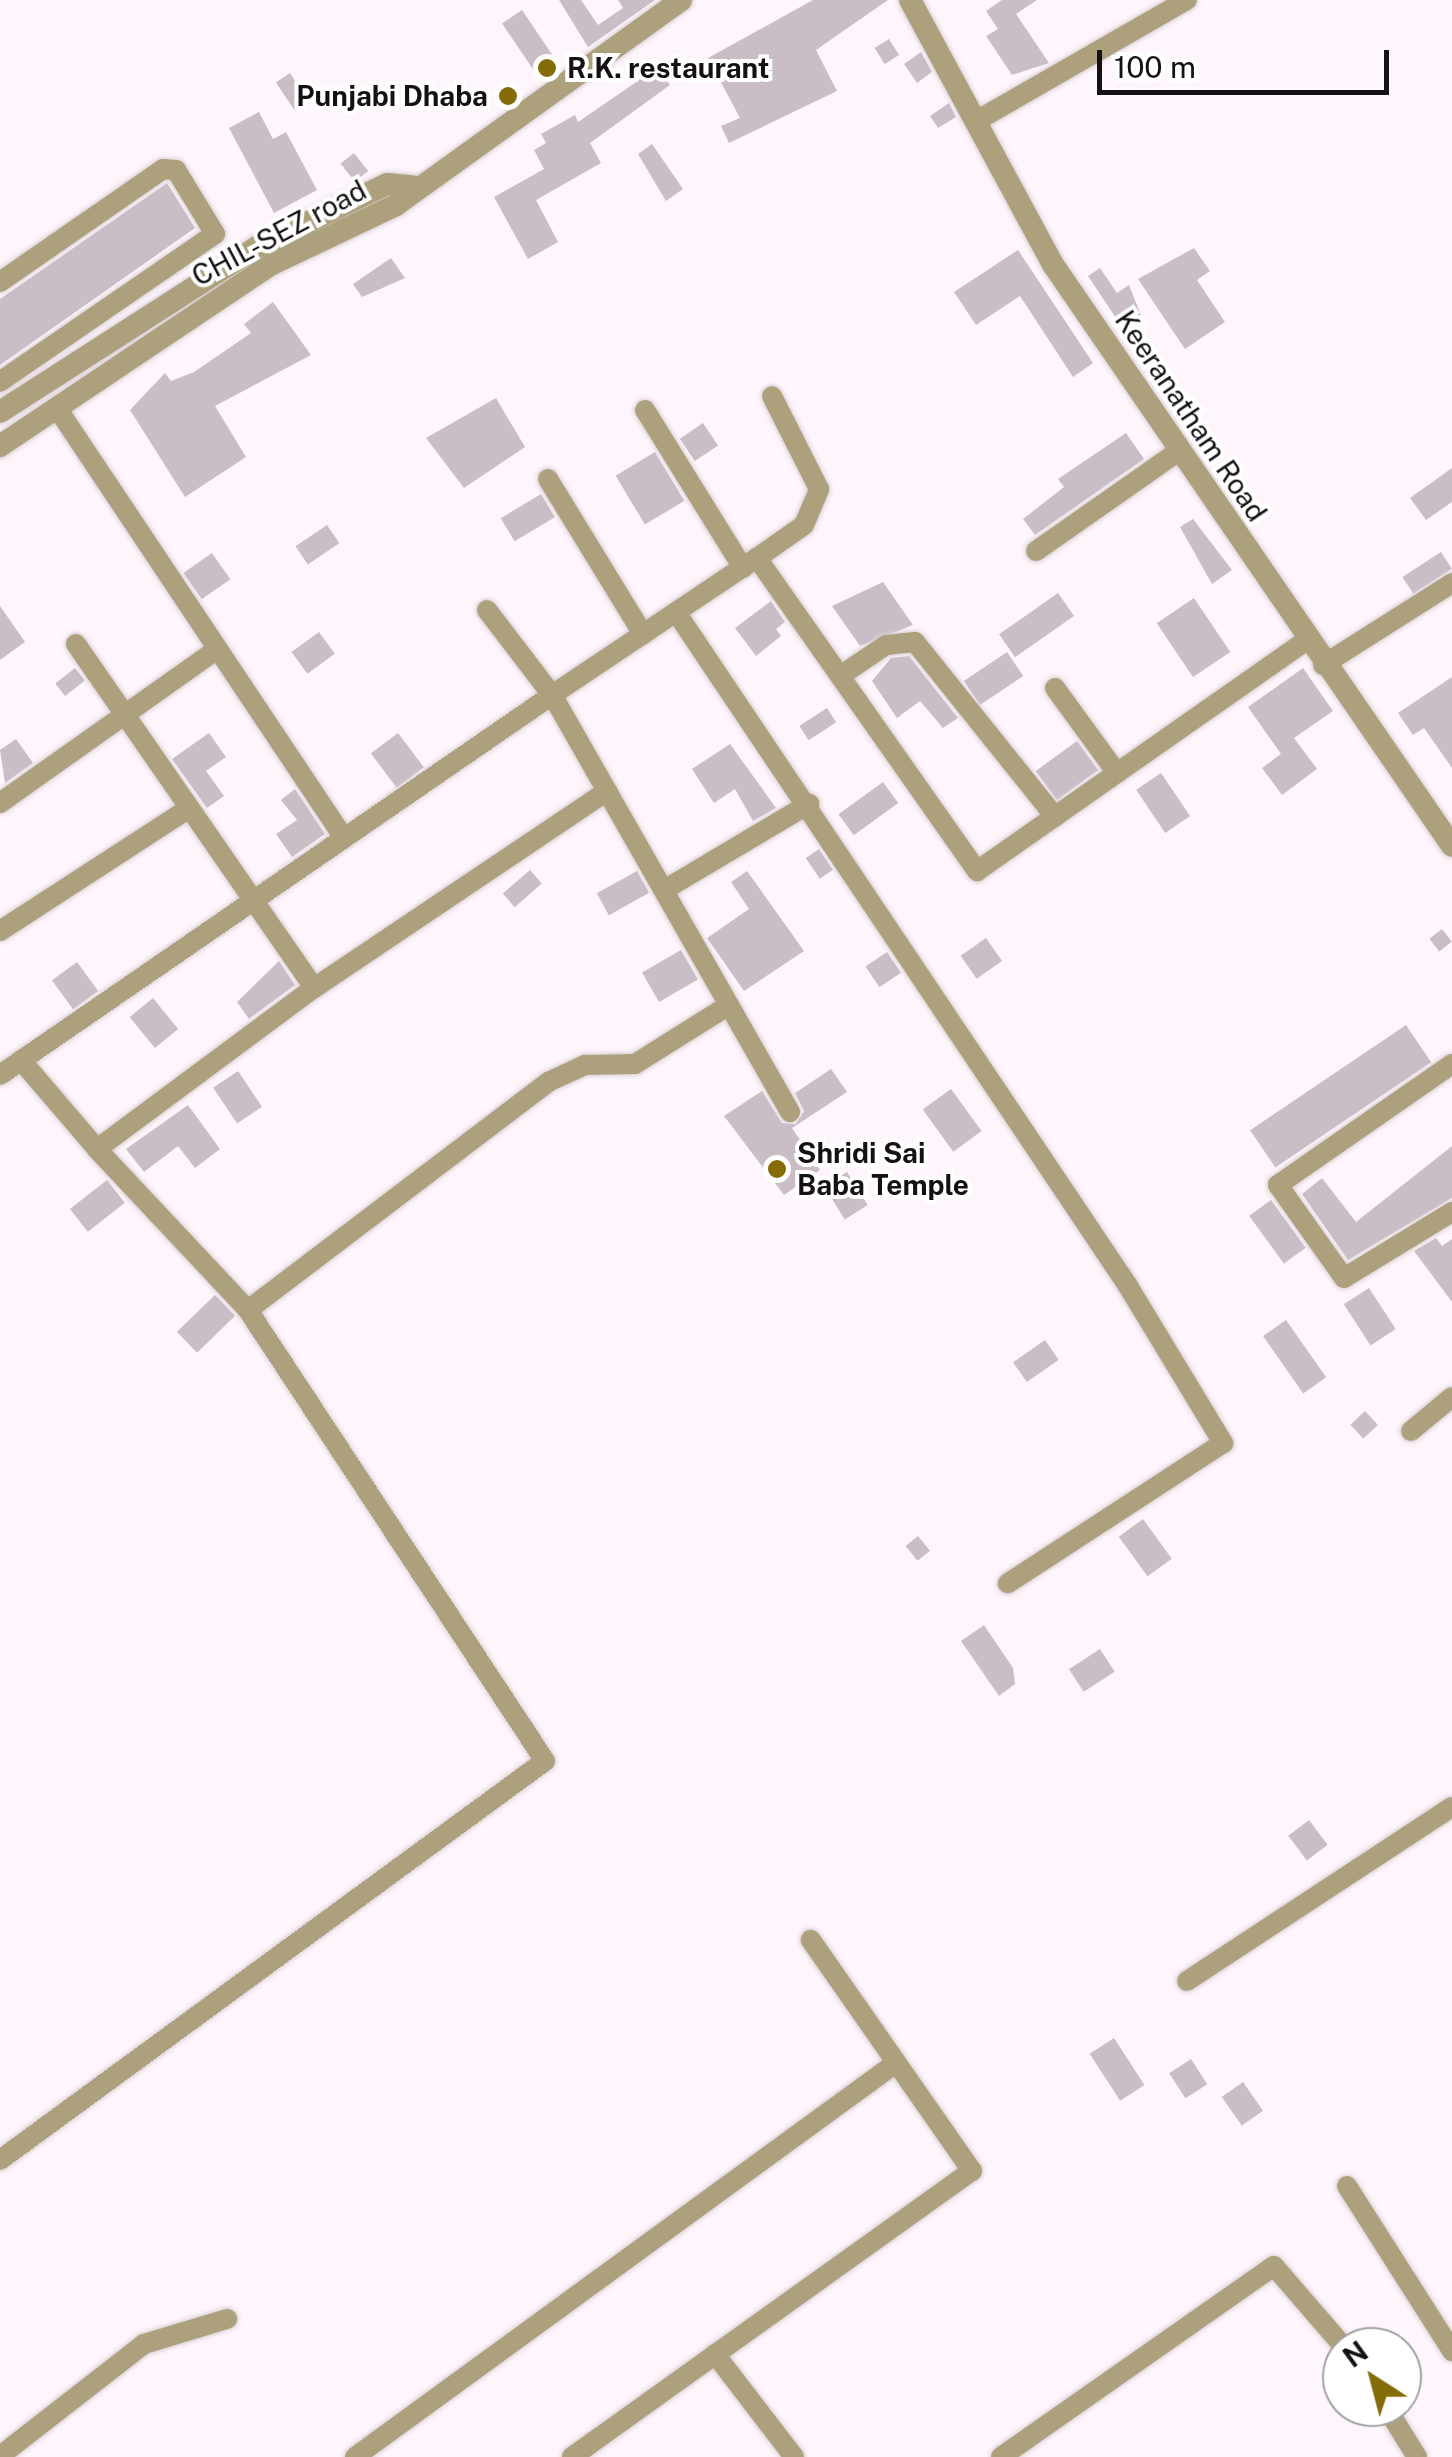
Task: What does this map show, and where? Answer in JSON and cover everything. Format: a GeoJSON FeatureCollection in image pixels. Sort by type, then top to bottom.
{"type":"FeatureCollection","features":[{"type":"Feature","properties":{"kind":"street","name":"CHIL-SEZ road"},"geometry":{"type":"LineString","coordinates":[[0,446],[198,310],[396,204],[412,186],[681,0]]}},
{"type":"Feature","properties":{"kind":"street","name":"Keeranatham Road"},"geometry":{"type":"LineString","coordinates":[[910,0],[1054,266],[1306,641],[1452,846]]}},
{"type":"Feature","properties":{"kind":"street"},"geometry":{"type":"LineString","coordinates":[[978,120],[1188,0]]}},
{"type":"Feature","properties":{"kind":"street"},"geometry":{"type":"LineString","coordinates":[[0,282],[162,169],[176,170],[215,234],[0,382]]}},
{"type":"Feature","properties":{"kind":"street","name":"CHIL-SEZ road"},"geometry":{"type":"LineString","coordinates":[[0,412],[259,246],[388,184],[412,186]]}},
{"type":"Feature","properties":{"kind":"street"},"geometry":{"type":"LineString","coordinates":[[0,1074],[804,525],[819,489],[772,396]]}},
{"type":"Feature","properties":{"kind":"street"},"geometry":{"type":"LineString","coordinates":[[57,408],[213,652],[344,838]]}},
{"type":"Feature","properties":{"kind":"street"},"geometry":{"type":"LineString","coordinates":[[645,410],[750,563],[840,676],[977,872],[1306,641]]}},
{"type":"Feature","properties":{"kind":"street"},"geometry":{"type":"LineString","coordinates":[[1036,551],[1178,452]]}},
{"type":"Feature","properties":{"kind":"street"},"geometry":{"type":"LineString","coordinates":[[548,480],[644,634]]}},
{"type":"Feature","properties":{"kind":"street"},"geometry":{"type":"LineString","coordinates":[[1323,665],[1452,583]]}},
{"type":"Feature","properties":{"kind":"street"},"geometry":{"type":"LineString","coordinates":[[487,610],[552,695],[790,1112]]}},
{"type":"Feature","properties":{"kind":"street"},"geometry":{"type":"LineString","coordinates":[[676,612],[809,804],[1222,1443],[1008,1583]]}},
{"type":"Feature","properties":{"kind":"street"},"geometry":{"type":"LineString","coordinates":[[840,676],[886,646],[915,642],[1055,817]]}},
{"type":"Feature","properties":{"kind":"street"},"geometry":{"type":"LineString","coordinates":[[76,644],[185,811],[314,988]]}},
{"type":"Feature","properties":{"kind":"street"},"geometry":{"type":"LineString","coordinates":[[0,802],[127,717],[213,652]]}},
{"type":"Feature","properties":{"kind":"street"},"geometry":{"type":"LineString","coordinates":[[1054,688],[1117,773]]}},
{"type":"Feature","properties":{"kind":"street"},"geometry":{"type":"LineString","coordinates":[[97,1149],[314,988],[607,791]]}},
{"type":"Feature","properties":{"kind":"street"},"geometry":{"type":"LineString","coordinates":[[664,890],[809,804]]}},
{"type":"Feature","properties":{"kind":"street"},"geometry":{"type":"LineString","coordinates":[[0,931],[185,811]]}},
{"type":"Feature","properties":{"kind":"street"},"geometry":{"type":"LineString","coordinates":[[248,1310],[548,1082],[585,1066],[635,1064],[729,1006]]}},
{"type":"Feature","properties":{"kind":"street"},"geometry":{"type":"LineString","coordinates":[[0,2160],[546,1761],[248,1310],[97,1149],[22,1060]]}},
{"type":"Feature","properties":{"kind":"street"},"geometry":{"type":"LineString","coordinates":[[1452,1064],[1278,1185],[1344,1278],[1452,1212]]}},
{"type":"Feature","properties":{"kind":"street"},"geometry":{"type":"LineString","coordinates":[[1411,1431],[1452,1397]]}},
{"type":"Feature","properties":{"kind":"street"},"geometry":{"type":"LineString","coordinates":[[1187,1981],[1452,1807]]}},
{"type":"Feature","properties":{"kind":"street"},"geometry":{"type":"LineString","coordinates":[[572,2457],[972,2171],[811,1940]]}},
{"type":"Feature","properties":{"kind":"street"},"geometry":{"type":"LineString","coordinates":[[356,2457],[896,2062]]}},
{"type":"Feature","properties":{"kind":"street"},"geometry":{"type":"LineString","coordinates":[[1347,2186],[1452,2352]]}},
{"type":"Feature","properties":{"kind":"street"},"geometry":{"type":"LineString","coordinates":[[1001,2457],[1274,2266],[1327,2327]]}},
{"type":"Feature","properties":{"kind":"street"},"geometry":{"type":"LineString","coordinates":[[0,2456],[144,2344],[228,2318]]}},
{"type":"Feature","properties":{"kind":"street"},"geometry":{"type":"LineString","coordinates":[[714,2354],[794,2457]]}},
{"type":"Feature","properties":{"kind":"street"},"geometry":{"type":"LineString","coordinates":[[1398,2427],[1417,2457]]}},
{"type":"Feature","properties":{"kind":"building"},"geometry":{"type":"Polygon","coordinates":[[[559,0],[581,0],[598,25],[623,8],[618,0],[655,0],[588,47],[559,0]]]}},
{"type":"Feature","properties":{"kind":"building"},"geometry":{"type":"Polygon","coordinates":[[[813,0],[888,0],[816,50],[837,91],[729,143],[721,126],[740,118],[708,58],[813,0]]]}},
{"type":"Feature","properties":{"kind":"building"},"geometry":{"type":"Polygon","coordinates":[[[1002,0],[1037,0],[1016,14],[1049,63],[1012,75],[986,36],[998,29],[986,11],[1002,0]]]}},
{"type":"Feature","properties":{"kind":"building"},"geometry":{"type":"Polygon","coordinates":[[[522,10],[560,66],[540,80],[502,23],[522,10]]]}},
{"type":"Feature","properties":{"kind":"building"},"geometry":{"type":"Polygon","coordinates":[[[889,39],[899,55],[885,64],[875,48],[889,39]]]}},
{"type":"Feature","properties":{"kind":"building"},"geometry":{"type":"Polygon","coordinates":[[[921,52],[932,72],[917,83],[904,64],[921,52]]]}},
{"type":"Feature","properties":{"kind":"building"},"geometry":{"type":"Polygon","coordinates":[[[658,67],[670,85],[590,143],[601,163],[536,200],[558,242],[528,259],[494,197],[544,169],[534,150],[546,143],[541,134],[575,115],[578,122],[658,67]]]}},
{"type":"Feature","properties":{"kind":"building"},"geometry":{"type":"Polygon","coordinates":[[[290,73],[309,101],[295,111],[276,83],[290,73]]]}},
{"type":"Feature","properties":{"kind":"building"},"geometry":{"type":"Polygon","coordinates":[[[949,103],[956,117],[938,128],[930,116],[949,103]]]}},
{"type":"Feature","properties":{"kind":"building"},"geometry":{"type":"Polygon","coordinates":[[[259,112],[273,139],[286,132],[317,190],[274,213],[229,128],[259,112]]]}},
{"type":"Feature","properties":{"kind":"building"},"geometry":{"type":"Polygon","coordinates":[[[652,144],[683,189],[666,201],[638,154],[652,144]]]}},
{"type":"Feature","properties":{"kind":"building"},"geometry":{"type":"Polygon","coordinates":[[[354,153],[368,171],[355,182],[341,163],[354,153]]]}},
{"type":"Feature","properties":{"kind":"building"},"geometry":{"type":"Polygon","coordinates":[[[167,183],[195,228],[0,365],[0,299],[167,183]]]}},
{"type":"Feature","properties":{"kind":"building"},"geometry":{"type":"Polygon","coordinates":[[[1194,248],[1210,271],[1197,280],[1225,322],[1185,349],[1138,279],[1194,248]]]}},
{"type":"Feature","properties":{"kind":"building"},"geometry":{"type":"Polygon","coordinates":[[[1018,250],[1093,363],[1073,377],[1020,296],[976,325],[954,292],[1018,250]]]}},
{"type":"Feature","properties":{"kind":"building"},"geometry":{"type":"Polygon","coordinates":[[[391,258],[405,278],[362,297],[353,284],[391,258]]]}},
{"type":"Feature","properties":{"kind":"building"},"geometry":{"type":"Polygon","coordinates":[[[1100,268],[1117,293],[1129,285],[1142,318],[1124,330],[1088,276],[1100,268]]]}},
{"type":"Feature","properties":{"kind":"building"},"geometry":{"type":"Polygon","coordinates":[[[273,302],[311,355],[215,406],[246,457],[185,497],[130,410],[165,373],[171,381],[194,372],[251,333],[244,324],[273,302]]]}},
{"type":"Feature","properties":{"kind":"building"},"geometry":{"type":"Polygon","coordinates":[[[496,398],[525,447],[464,488],[426,438],[496,398]]]}},
{"type":"Feature","properties":{"kind":"building"},"geometry":{"type":"Polygon","coordinates":[[[703,423],[718,445],[695,461],[680,439],[703,423]]]}},
{"type":"Feature","properties":{"kind":"building"},"geometry":{"type":"Polygon","coordinates":[[[1126,433],[1144,459],[1035,535],[1023,519],[1064,487],[1058,479],[1126,433]]]}},
{"type":"Feature","properties":{"kind":"building"},"geometry":{"type":"Polygon","coordinates":[[[655,452],[684,501],[645,525],[616,476],[655,452]]]}},
{"type":"Feature","properties":{"kind":"building"},"geometry":{"type":"Polygon","coordinates":[[[1452,468],[1452,502],[1426,520],[1410,498],[1452,468]]]}},
{"type":"Feature","properties":{"kind":"building"},"geometry":{"type":"Polygon","coordinates":[[[541,494],[555,517],[515,541],[501,518],[541,494]]]}},
{"type":"Feature","properties":{"kind":"building"},"geometry":{"type":"Polygon","coordinates":[[[1193,519],[1232,570],[1212,584],[1180,527],[1193,519]]]}},
{"type":"Feature","properties":{"kind":"building"},"geometry":{"type":"Polygon","coordinates":[[[327,525],[339,543],[308,564],[295,546],[327,525]]]}},
{"type":"Feature","properties":{"kind":"building"},"geometry":{"type":"Polygon","coordinates":[[[1441,552],[1452,569],[1413,594],[1402,577],[1441,552]]]}},
{"type":"Feature","properties":{"kind":"building"},"geometry":{"type":"Polygon","coordinates":[[[212,553],[230,579],[202,599],[183,573],[212,553]]]}},
{"type":"Feature","properties":{"kind":"building"},"geometry":{"type":"Polygon","coordinates":[[[883,582],[913,625],[860,646],[832,606],[883,582]]]}},
{"type":"Feature","properties":{"kind":"building"},"geometry":{"type":"Polygon","coordinates":[[[1058,593],[1074,616],[1015,657],[999,634],[1058,593]]]}},
{"type":"Feature","properties":{"kind":"building"},"geometry":{"type":"Polygon","coordinates":[[[1194,598],[1230,652],[1193,677],[1157,623],[1194,598]]]}},
{"type":"Feature","properties":{"kind":"building"},"geometry":{"type":"Polygon","coordinates":[[[771,601],[785,622],[776,629],[781,636],[756,656],[735,628],[771,601]]]}},
{"type":"Feature","properties":{"kind":"building"},"geometry":{"type":"Polygon","coordinates":[[[0,606],[25,642],[0,660],[0,606]]]}},
{"type":"Feature","properties":{"kind":"building"},"geometry":{"type":"Polygon","coordinates":[[[319,632],[335,654],[307,674],[291,652],[319,632]]]}},
{"type":"Feature","properties":{"kind":"building"},"geometry":{"type":"Polygon","coordinates":[[[1007,652],[1023,676],[980,705],[964,681],[1007,652]]]}},
{"type":"Feature","properties":{"kind":"building"},"geometry":{"type":"Polygon","coordinates":[[[909,656],[958,718],[943,728],[920,701],[897,718],[872,681],[891,658],[909,656]]]}},
{"type":"Feature","properties":{"kind":"building"},"geometry":{"type":"Polygon","coordinates":[[[75,668],[85,681],[65,696],[55,683],[75,668]]]}},
{"type":"Feature","properties":{"kind":"building"},"geometry":{"type":"Polygon","coordinates":[[[1303,668],[1333,711],[1294,738],[1317,769],[1282,795],[1262,768],[1281,754],[1248,707],[1303,668]]]}},
{"type":"Feature","properties":{"kind":"building"},"geometry":{"type":"Polygon","coordinates":[[[1452,677],[1452,768],[1424,728],[1413,735],[1398,713],[1452,677]]]}},
{"type":"Feature","properties":{"kind":"building"},"geometry":{"type":"Polygon","coordinates":[[[827,708],[836,722],[809,740],[799,726],[827,708]]]}},
{"type":"Feature","properties":{"kind":"building"},"geometry":{"type":"Polygon","coordinates":[[[209,733],[226,757],[206,771],[224,796],[207,808],[172,759],[209,733]]]}},
{"type":"Feature","properties":{"kind":"building"},"geometry":{"type":"Polygon","coordinates":[[[398,733],[424,767],[397,788],[371,753],[398,733]]]}},
{"type":"Feature","properties":{"kind":"building"},"geometry":{"type":"Polygon","coordinates":[[[16,739],[33,763],[5,783],[0,750],[16,739]]]}},
{"type":"Feature","properties":{"kind":"building"},"geometry":{"type":"Polygon","coordinates":[[[1077,741],[1098,770],[1057,800],[1036,771],[1077,741]]]}},
{"type":"Feature","properties":{"kind":"building"},"geometry":{"type":"Polygon","coordinates":[[[730,744],[776,808],[753,821],[735,789],[714,803],[692,769],[730,744]]]}},
{"type":"Feature","properties":{"kind":"building"},"geometry":{"type":"Polygon","coordinates":[[[1161,773],[1190,816],[1165,833],[1136,790],[1161,773]]]}},
{"type":"Feature","properties":{"kind":"building"},"geometry":{"type":"Polygon","coordinates":[[[883,782],[898,803],[854,835],[839,814],[883,782]]]}},
{"type":"Feature","properties":{"kind":"building"},"geometry":{"type":"Polygon","coordinates":[[[295,789],[325,834],[292,857],[276,834],[297,820],[281,800],[295,789]]]}},
{"type":"Feature","properties":{"kind":"building"},"geometry":{"type":"Polygon","coordinates":[[[819,849],[833,870],[820,879],[806,858],[819,849]]]}},
{"type":"Feature","properties":{"kind":"building"},"geometry":{"type":"Polygon","coordinates":[[[530,870],[542,884],[515,907],[503,894],[530,870]]]}},
{"type":"Feature","properties":{"kind":"building"},"geometry":{"type":"Polygon","coordinates":[[[637,871],[649,893],[609,915],[597,893],[637,871]]]}},
{"type":"Feature","properties":{"kind":"building"},"geometry":{"type":"Polygon","coordinates":[[[747,871],[804,951],[744,991],[707,938],[749,909],[731,882],[747,871]]]}},
{"type":"Feature","properties":{"kind":"building"},"geometry":{"type":"Polygon","coordinates":[[[1442,929],[1452,942],[1439,951],[1429,939],[1442,929]]]}},
{"type":"Feature","properties":{"kind":"building"},"geometry":{"type":"Polygon","coordinates":[[[986,938],[1002,961],[977,979],[961,956],[986,938]]]}},
{"type":"Feature","properties":{"kind":"building"},"geometry":{"type":"Polygon","coordinates":[[[681,950],[698,979],[659,1002],[642,972],[681,950]]]}},
{"type":"Feature","properties":{"kind":"building"},"geometry":{"type":"Polygon","coordinates":[[[887,952],[901,973],[879,987],[865,967],[887,952]]]}},
{"type":"Feature","properties":{"kind":"building"},"geometry":{"type":"Polygon","coordinates":[[[279,961],[295,985],[249,1019],[237,1002],[279,961]]]}},
{"type":"Feature","properties":{"kind":"building"},"geometry":{"type":"Polygon","coordinates":[[[77,962],[98,991],[73,1009],[52,980],[77,962]]]}},
{"type":"Feature","properties":{"kind":"building"},"geometry":{"type":"Polygon","coordinates":[[[153,998],[178,1029],[155,1048],[130,1017],[153,998]]]}},
{"type":"Feature","properties":{"kind":"building"},"geometry":{"type":"Polygon","coordinates":[[[1406,1025],[1431,1062],[1275,1167],[1250,1130],[1406,1025]]]}},
{"type":"Feature","properties":{"kind":"building"},"geometry":{"type":"Polygon","coordinates":[[[831,1069],[847,1092],[792,1128],[820,1170],[784,1195],[724,1116],[762,1091],[782,1123],[796,1124],[804,1111],[795,1093],[831,1069]]]}},
{"type":"Feature","properties":{"kind":"building"},"geometry":{"type":"Polygon","coordinates":[[[238,1071],[262,1107],[237,1123],[213,1088],[238,1071]]]}},
{"type":"Feature","properties":{"kind":"building"},"geometry":{"type":"Polygon","coordinates":[[[951,1089],[982,1131],[953,1152],[923,1110],[951,1089]]]}},
{"type":"Feature","properties":{"kind":"building"},"geometry":{"type":"Polygon","coordinates":[[[188,1105],[220,1149],[195,1168],[178,1146],[144,1172],[126,1149],[188,1105]]]}},
{"type":"Feature","properties":{"kind":"building"},"geometry":{"type":"Polygon","coordinates":[[[1452,1146],[1452,1198],[1348,1260],[1302,1194],[1322,1178],[1356,1222],[1452,1146]]]}},
{"type":"Feature","properties":{"kind":"building"},"geometry":{"type":"Polygon","coordinates":[[[847,1172],[868,1205],[845,1219],[824,1186],[847,1172]]]}},
{"type":"Feature","properties":{"kind":"building"},"geometry":{"type":"Polygon","coordinates":[[[107,1180],[125,1203],[88,1232],[70,1209],[107,1180]]]}},
{"type":"Feature","properties":{"kind":"building"},"geometry":{"type":"Polygon","coordinates":[[[1271,1200],[1306,1248],[1284,1264],[1249,1216],[1271,1200]]]}},
{"type":"Feature","properties":{"kind":"building"},"geometry":{"type":"Polygon","coordinates":[[[1436,1238],[1442,1246],[1452,1239],[1452,1302],[1414,1251],[1436,1238]]]}},
{"type":"Feature","properties":{"kind":"building"},"geometry":{"type":"Polygon","coordinates":[[[1369,1288],[1396,1329],[1371,1345],[1344,1304],[1369,1288]]]}},
{"type":"Feature","properties":{"kind":"building"},"geometry":{"type":"Polygon","coordinates":[[[215,1295],[235,1316],[197,1353],[177,1332],[215,1295]]]}},
{"type":"Feature","properties":{"kind":"building"},"geometry":{"type":"Polygon","coordinates":[[[1286,1320],[1326,1377],[1303,1393],[1263,1336],[1286,1320]]]}},
{"type":"Feature","properties":{"kind":"building"},"geometry":{"type":"Polygon","coordinates":[[[1045,1340],[1059,1360],[1027,1382],[1013,1362],[1045,1340]]]}},
{"type":"Feature","properties":{"kind":"building"},"geometry":{"type":"Polygon","coordinates":[[[1365,1411],[1378,1425],[1363,1439],[1350,1425],[1365,1411]]]}},
{"type":"Feature","properties":{"kind":"building"},"geometry":{"type":"Polygon","coordinates":[[[1143,1519],[1172,1559],[1148,1576],[1119,1537],[1143,1519]]]}},
{"type":"Feature","properties":{"kind":"building"},"geometry":{"type":"Polygon","coordinates":[[[918,1536],[930,1551],[918,1561],[906,1546],[918,1536]]]}},
{"type":"Feature","properties":{"kind":"building"},"geometry":{"type":"Polygon","coordinates":[[[984,1625],[1013,1668],[1015,1684],[999,1696],[961,1641],[984,1625]]]}},
{"type":"Feature","properties":{"kind":"building"},"geometry":{"type":"Polygon","coordinates":[[[1100,1649],[1115,1672],[1084,1692],[1069,1669],[1100,1649]]]}},
{"type":"Feature","properties":{"kind":"building"},"geometry":{"type":"Polygon","coordinates":[[[1309,1820],[1328,1845],[1307,1860],[1288,1836],[1309,1820]]]}},
{"type":"Feature","properties":{"kind":"building"},"geometry":{"type":"Polygon","coordinates":[[[1114,2038],[1144,2085],[1120,2101],[1090,2054],[1114,2038]]]}},
{"type":"Feature","properties":{"kind":"building"},"geometry":{"type":"Polygon","coordinates":[[[1191,2059],[1207,2084],[1186,2098],[1169,2073],[1191,2059]]]}},
{"type":"Feature","properties":{"kind":"building"},"geometry":{"type":"Polygon","coordinates":[[[1243,2082],[1263,2111],[1242,2126],[1222,2097],[1243,2082]]]}},
{"type":"Feature","properties":{"kind":"place","name":"R.K. restaurant"},"geometry":{"type":"Point","coordinates":[547,68]}},
{"type":"Feature","properties":{"kind":"place","name":"Punjabi Dhaba"},"geometry":{"type":"Point","coordinates":[508,96]}},
{"type":"Feature","properties":{"kind":"place","name":"Shridi Sai Baba Temple"},"geometry":{"type":"Point","coordinates":[777,1169]}}]}
